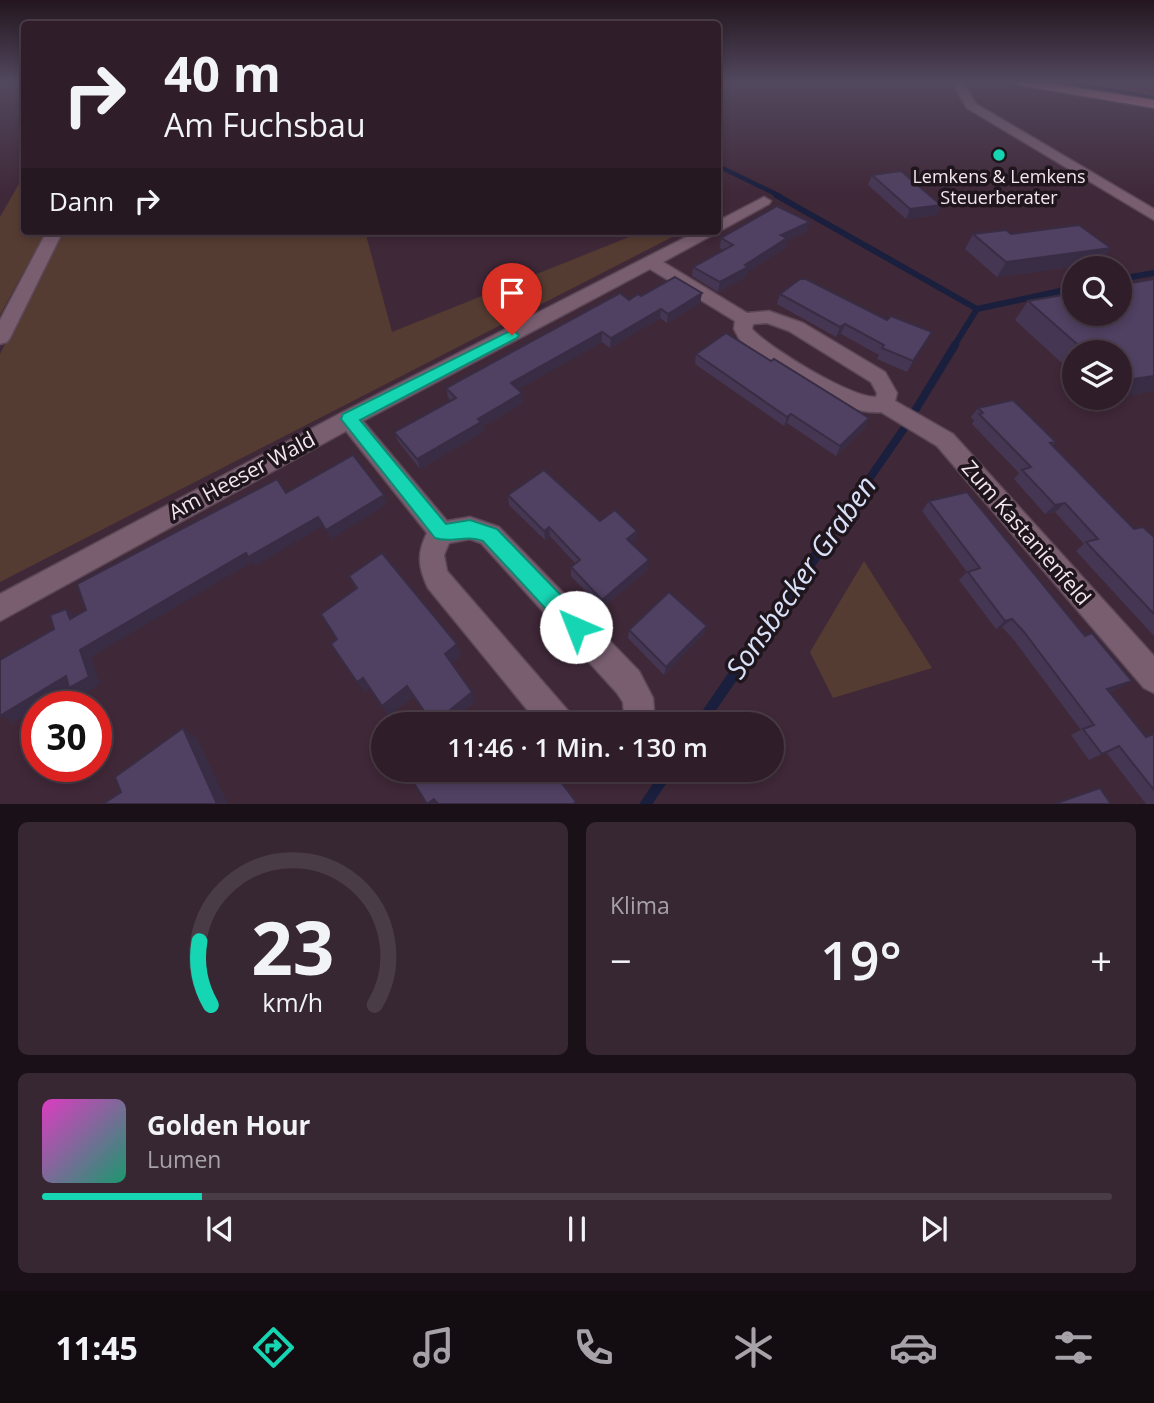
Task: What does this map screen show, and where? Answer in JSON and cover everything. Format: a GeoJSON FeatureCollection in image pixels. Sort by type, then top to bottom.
{"type":"FeatureCollection","features":[{"type":"Feature","properties":{"kind":"street"},"geometry":{"type":"LineString","coordinates":[[994,120],[1154,215]]}},
{"type":"Feature","properties":{"kind":"street"},"geometry":{"type":"LineString","coordinates":[[721,225],[764,201]]}},
{"type":"Feature","properties":{"kind":"street"},"geometry":{"type":"LineString","coordinates":[[0,338],[53,235]]}},
{"type":"Feature","properties":{"kind":"street","name":"Am Heeser Wald"},"geometry":{"type":"LineString","coordinates":[[0,608],[349,419],[703,235]]}},
{"type":"Feature","properties":{"kind":"street","name":"Zum Kastanienfeld"},"geometry":{"type":"LineString","coordinates":[[652,262],[744,319],[761,316],[778,320],[862,366],[883,382],[887,393],[884,404]]}},
{"type":"Feature","properties":{"kind":"street","name":"Zum Kastanienfeld"},"geometry":{"type":"LineString","coordinates":[[744,319],[743,329],[747,336],[845,399],[870,407],[884,404],[945,440],[1154,678]]}},
{"type":"Feature","properties":{"kind":"street"},"geometry":{"type":"LineString","coordinates":[[349,419],[442,533]]}},
{"type":"Feature","properties":{"kind":"street"},"geometry":{"type":"LineString","coordinates":[[549,712],[437,579],[431,552],[442,533],[470,528],[490,535],[628,682],[638,698],[639,712]]}},
{"type":"Feature","properties":{"kind":"shaded area"},"geometry":{"type":"Polygon","coordinates":[[[21,180],[21,235],[44,235],[0,315],[0,217],[21,180]]]}},
{"type":"Feature","properties":{"kind":"shaded area"},"geometry":{"type":"Polygon","coordinates":[[[59,235],[366,235],[392,332],[634,235],[676,235],[0,582],[0,354],[59,235]]]}},
{"type":"Feature","properties":{"kind":"shaded area"},"geometry":{"type":"Polygon","coordinates":[[[864,561],[932,668],[833,698],[810,652],[864,561]]]}},
{"type":"Feature","properties":{"kind":"building"},"geometry":{"type":"Polygon","coordinates":[[[901,171],[941,205],[910,209],[872,175],[901,171]]]}},
{"type":"Feature","properties":{"kind":"building"},"geometry":{"type":"Polygon","coordinates":[[[777,206],[810,222],[781,235],[787,238],[745,265],[748,267],[720,282],[693,267],[733,245],[721,238],[777,206]]]}},
{"type":"Feature","properties":{"kind":"building"},"geometry":{"type":"Polygon","coordinates":[[[1079,225],[1111,248],[1006,262],[973,234],[1006,230],[1011,234],[1079,225]]]}},
{"type":"Feature","properties":{"kind":"building"},"geometry":{"type":"Polygon","coordinates":[[[675,277],[702,293],[668,314],[661,309],[611,338],[602,332],[511,383],[522,393],[478,419],[481,422],[417,459],[394,432],[456,398],[446,388],[620,293],[629,300],[675,277]]]}},
{"type":"Feature","properties":{"kind":"building"},"geometry":{"type":"Polygon","coordinates":[[[800,279],[806,279],[887,320],[891,316],[932,332],[913,361],[882,348],[884,345],[845,324],[840,327],[780,294],[800,279]]]}},
{"type":"Feature","properties":{"kind":"building"},"geometry":{"type":"Polygon","coordinates":[[[1154,279],[1154,376],[1132,379],[1132,340],[1072,340],[1028,301],[1062,295],[1062,326],[1132,326],[1132,283],[1154,279]]]}},
{"type":"Feature","properties":{"kind":"building"},"geometry":{"type":"Polygon","coordinates":[[[726,333],[771,361],[774,359],[869,418],[840,446],[791,414],[787,417],[696,354],[726,333]]]}},
{"type":"Feature","properties":{"kind":"building"},"geometry":{"type":"Polygon","coordinates":[[[1013,400],[1056,442],[1050,443],[1134,529],[1143,527],[1154,537],[1154,614],[1086,542],[1098,539],[1065,503],[1055,505],[1022,470],[1031,467],[979,414],[983,413],[978,408],[1013,400]]]}},
{"type":"Feature","properties":{"kind":"building"},"geometry":{"type":"Polygon","coordinates":[[[353,455],[384,495],[326,530],[318,517],[248,557],[246,553],[80,650],[89,677],[69,688],[66,676],[41,691],[21,691],[21,703],[0,716],[0,660],[54,629],[50,615],[66,609],[70,619],[86,610],[77,584],[277,479],[286,493],[353,455]]]}},
{"type":"Feature","properties":{"kind":"building"},"geometry":{"type":"Polygon","coordinates":[[[544,470],[600,521],[615,510],[637,531],[627,539],[649,560],[602,600],[571,567],[580,560],[549,527],[544,531],[508,495],[544,470]]]}},
{"type":"Feature","properties":{"kind":"building"},"geometry":{"type":"Polygon","coordinates":[[[967,492],[1085,636],[1092,633],[1132,681],[1107,689],[1146,737],[1154,734],[1154,790],[1119,746],[1102,754],[1083,729],[1094,725],[1024,632],[1012,619],[1005,621],[968,572],[980,568],[929,501],[967,492]]]}},
{"type":"Feature","properties":{"kind":"building"},"geometry":{"type":"Polygon","coordinates":[[[382,553],[457,644],[445,654],[472,692],[448,712],[425,712],[407,686],[382,706],[363,678],[357,682],[331,644],[337,639],[321,614],[357,588],[349,576],[382,553]]]}},
{"type":"Feature","properties":{"kind":"building"},"geometry":{"type":"Polygon","coordinates":[[[669,592],[707,626],[666,667],[629,630],[669,592]]]}},
{"type":"Feature","properties":{"kind":"building"},"geometry":{"type":"Polygon","coordinates":[[[183,728],[217,804],[103,804],[121,792],[115,777],[183,728]]]}},
{"type":"Feature","properties":{"kind":"building"},"geometry":{"type":"Polygon","coordinates":[[[413,782],[561,782],[576,802],[438,804],[434,799],[427,804],[413,782]]]}},
{"type":"Feature","properties":{"kind":"building"},"geometry":{"type":"Polygon","coordinates":[[[1100,788],[1111,804],[1054,804],[1100,788]]]}},
{"type":"Feature","properties":{"kind":"waterway","name":"Sonsbecker Graben"},"geometry":{"type":"LineString","coordinates":[[721,167],[780,196]]}},
{"type":"Feature","properties":{"kind":"waterway","name":"Sonsbecker Graben"},"geometry":{"type":"LineString","coordinates":[[776,195],[977,309]]}},
{"type":"Feature","properties":{"kind":"waterway","name":"Sonsbecker Graben"},"geometry":{"type":"LineString","coordinates":[[1132,277],[1154,273]]}},
{"type":"Feature","properties":{"kind":"waterway","name":"Sonsbecker Graben"},"geometry":{"type":"LineString","coordinates":[[977,309],[1062,291]]}},
{"type":"Feature","properties":{"kind":"waterway","name":"Sonsbecker Graben"},"geometry":{"type":"LineString","coordinates":[[954,346],[977,309]]}},
{"type":"Feature","properties":{"kind":"waterway","name":"Sonsbecker Graben"},"geometry":{"type":"LineString","coordinates":[[916,409],[955,345]]}},
{"type":"Feature","properties":{"kind":"waterway","name":"Sonsbecker Graben"},"geometry":{"type":"LineString","coordinates":[[824,544],[903,430]]}},
{"type":"Feature","properties":{"kind":"waterway","name":"Sonsbecker Graben"},"geometry":{"type":"LineString","coordinates":[[708,712],[825,542]]}},
{"type":"Feature","properties":{"kind":"waterway","name":"Sonsbecker Graben"},"geometry":{"type":"LineString","coordinates":[[646,804],[661,782]]}},
{"type":"Feature","properties":{"kind":"place","name":"Lemkens & Lemkens Steuerberater"},"geometry":{"type":"Point","coordinates":[999,155]}},
{"type":"Feature","properties":{"kind":"route"},"geometry":{"type":"LineString","coordinates":[[512,335],[349,419],[442,533],[452,529],[470,528],[490,535],[576,627]]}}]}
